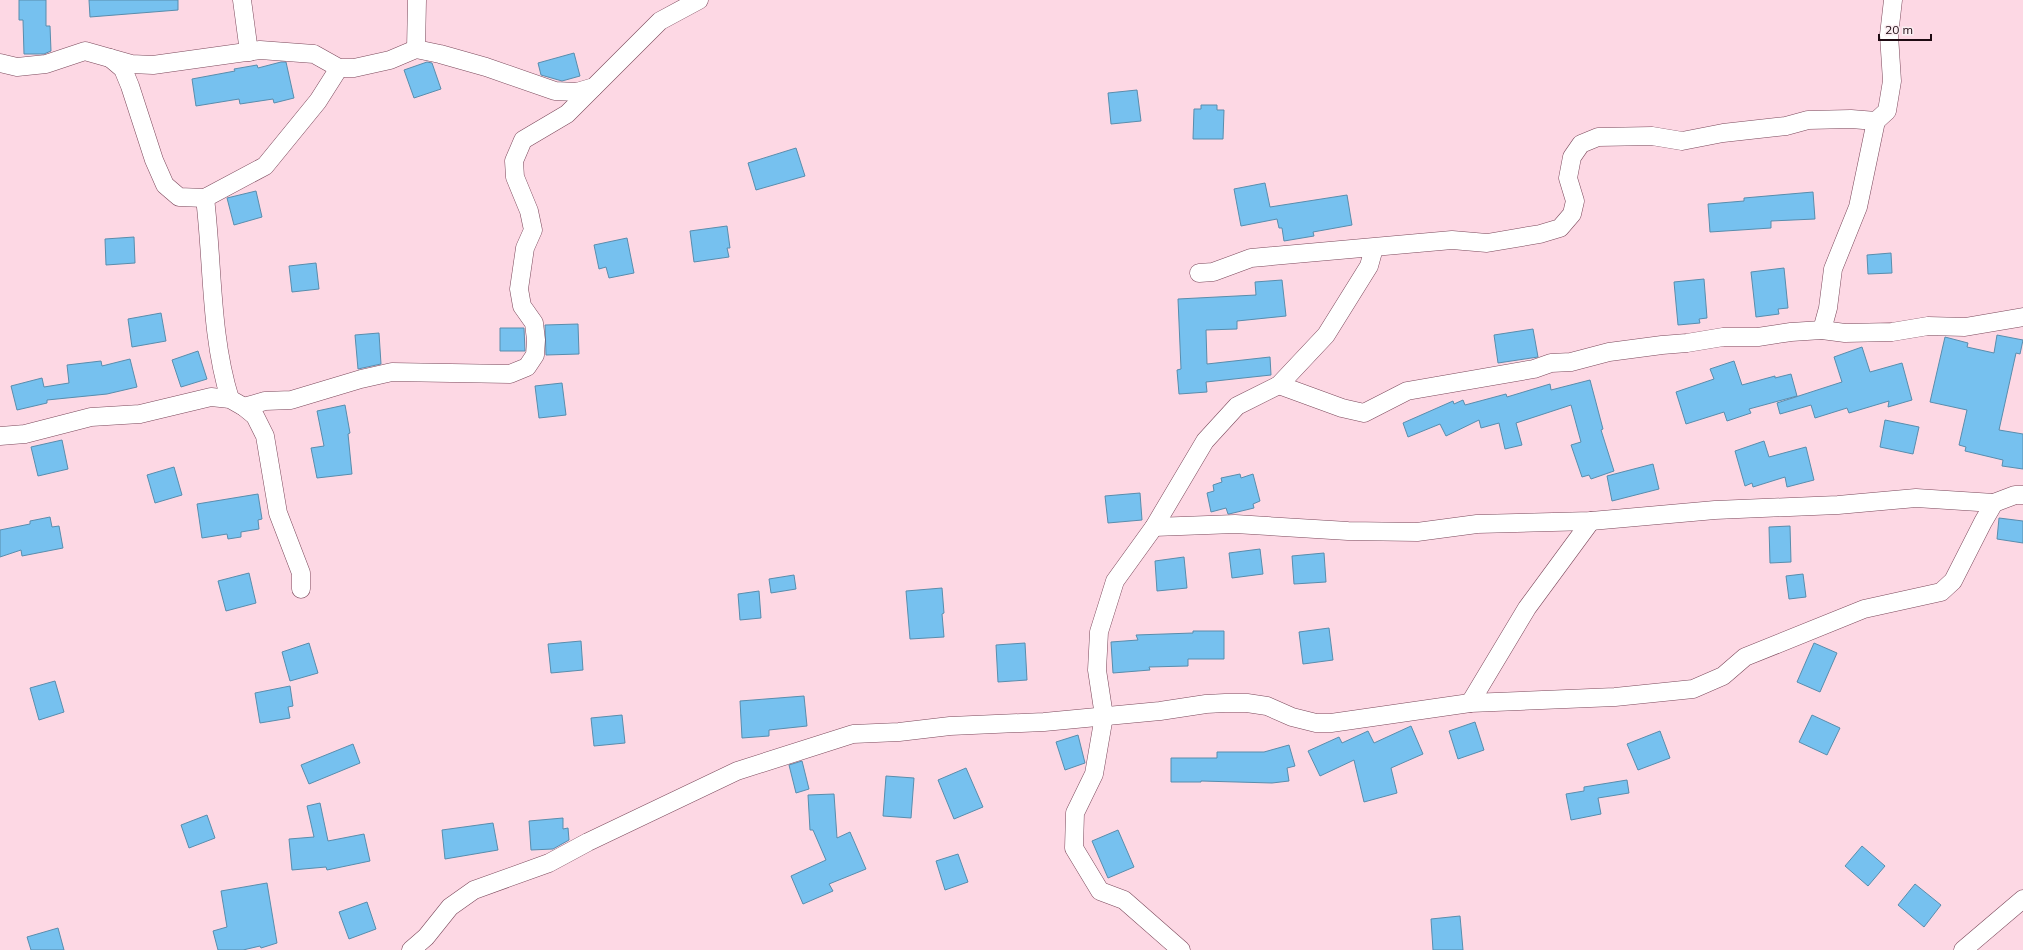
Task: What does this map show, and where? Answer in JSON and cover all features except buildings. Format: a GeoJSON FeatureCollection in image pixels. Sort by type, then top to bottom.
{"type":"FeatureCollection","features":[{"type":"Feature","properties":{"kind":"street"},"geometry":{"type":"LineString","coordinates":[[242,0],[249,52]]}},
{"type":"Feature","properties":{"kind":"street"},"geometry":{"type":"LineString","coordinates":[[416,49],[417,0]]}},
{"type":"Feature","properties":{"kind":"street"},"geometry":{"type":"LineString","coordinates":[[0,436],[25,434],[91,417],[140,414],[211,397],[237,403],[291,400],[361,379],[392,372],[510,374],[527,367],[535,355],[536,340],[534,323],[522,306],[519,289],[525,248],[533,230],[529,211],[515,177],[514,161],[523,140],[567,114],[660,21],[698,0]]}},
{"type":"Feature","properties":{"kind":"street"},"geometry":{"type":"LineString","coordinates":[[1822,330],[1828,308],[1834,269],[1858,207],[1876,121],[1887,111],[1892,81],[1889,35],[1893,0]]}},
{"type":"Feature","properties":{"kind":"street"},"geometry":{"type":"LineString","coordinates":[[0,64],[17,67],[46,64],[85,51],[108,56],[131,64],[153,65],[260,50],[314,54],[339,68],[354,68],[390,60],[416,49],[486,67],[555,91],[577,92],[594,86]]}},
{"type":"Feature","properties":{"kind":"street"},"geometry":{"type":"LineString","coordinates":[[108,56],[123,69],[154,160],[165,185],[179,197],[205,198],[265,166],[318,101],[339,68]]}},
{"type":"Feature","properties":{"kind":"street"},"geometry":{"type":"LineString","coordinates":[[1199,274],[1213,272],[1251,258],[1452,240],[1487,242],[1540,234],[1560,228],[1572,214],[1575,201],[1568,178],[1572,157],[1581,144],[1598,137],[1652,136],[1682,141],[1723,133],[1786,126],[1808,120],[1851,119],[1876,121]]}},
{"type":"Feature","properties":{"kind":"street"},"geometry":{"type":"LineString","coordinates":[[205,198],[223,376],[237,403],[255,416],[264,436],[278,513],[301,572],[301,589]]}},
{"type":"Feature","properties":{"kind":"street"},"geometry":{"type":"LineString","coordinates":[[1182,950],[1124,900],[1100,891],[1074,848],[1074,812],[1094,774],[1104,716],[1097,670],[1099,632],[1115,581],[1154,527],[1205,441],[1237,406],[1280,385],[1326,335],[1369,266],[1374,248]]}},
{"type":"Feature","properties":{"kind":"street"},"geometry":{"type":"LineString","coordinates":[[1280,385],[1342,408],[1364,413],[1407,391],[1534,369],[1551,363],[1571,362],[1609,352],[1662,345],[1688,344],[1723,337],[1758,337],[1778,333],[1822,330],[1845,333],[1892,332],[1928,326],[1965,327],[2023,317]]}},
{"type":"Feature","properties":{"kind":"street"},"geometry":{"type":"LineString","coordinates":[[1154,527],[1235,524],[1348,531],[1417,532],[1477,524],[1591,521],[1715,510],[1838,505],[1916,498],[1994,503],[2015,495],[2023,495]]}},
{"type":"Feature","properties":{"kind":"street"},"geometry":{"type":"LineString","coordinates":[[411,950],[426,937],[450,906],[474,890],[549,863],[588,842],[738,771],[853,734],[899,732],[950,726],[1044,722],[1160,711],[1206,704],[1247,703],[1267,706],[1292,716],[1316,723],[1331,723],[1470,704],[1614,698],[1693,689],[1723,676],[1745,657],[1844,616],[1864,609],[1940,592],[1953,581],[1994,503]]}},
{"type":"Feature","properties":{"kind":"street"},"geometry":{"type":"LineString","coordinates":[[1470,704],[1527,608],[1591,521]]}},
{"type":"Feature","properties":{"kind":"street"},"geometry":{"type":"LineString","coordinates":[[1963,950],[2023,899]]}}]}
